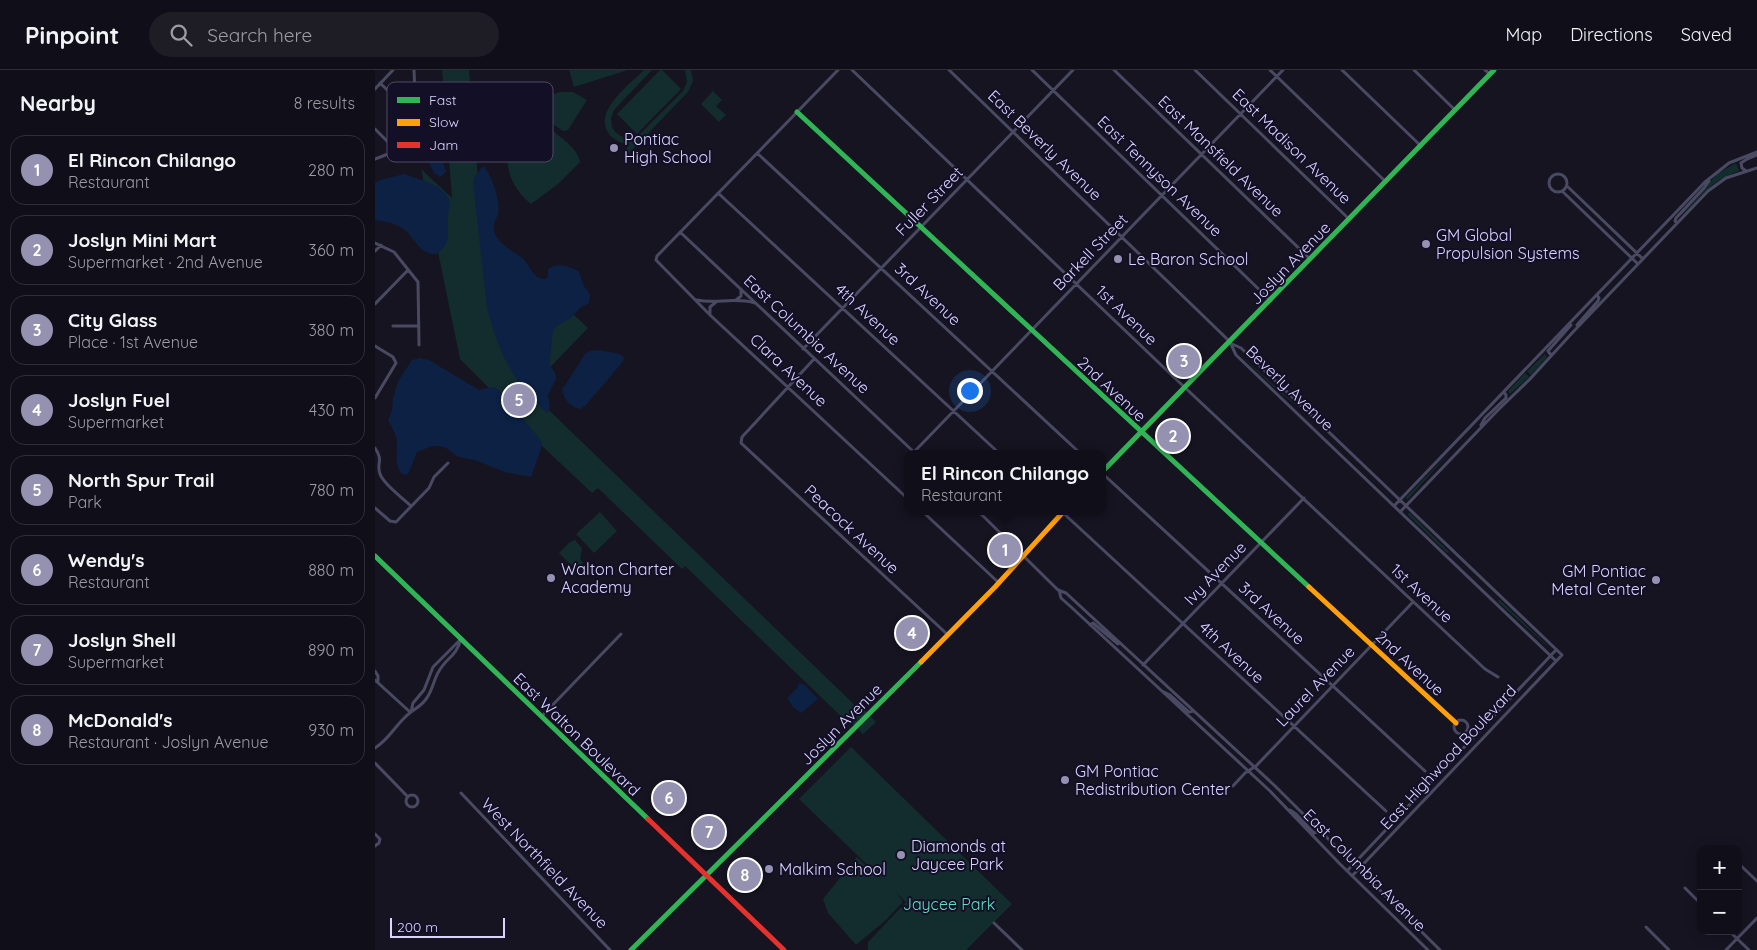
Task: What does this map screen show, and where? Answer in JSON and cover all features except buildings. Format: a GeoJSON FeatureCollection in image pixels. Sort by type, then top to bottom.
{"type":"FeatureCollection","features":[{"type":"Feature","properties":{"kind":"main road","name":"Joslyn Avenue"},"geometry":{"type":"LineString","coordinates":[[1106,469],[1185,386],[1311,260],[1490,71]]}},
{"type":"Feature","properties":{"kind":"main road","name":"2nd Avenue"},"geometry":{"type":"LineString","coordinates":[[797,112],[1456,723]]}},
{"type":"Feature","properties":{"kind":"main road","name":"Joslyn Avenue"},"geometry":{"type":"LineString","coordinates":[[631,950],[999,583],[1059,515]]}},
{"type":"Feature","properties":{"kind":"main road","name":"East Walton Boulevard"},"geometry":{"type":"LineString","coordinates":[[375,556],[784,950]]}},
{"type":"Feature","properties":{"kind":"street"},"geometry":{"type":"LineString","coordinates":[[375,89],[393,70]]}},
{"type":"Feature","properties":{"kind":"street"},"geometry":{"type":"LineString","coordinates":[[680,232],[838,70]]}},
{"type":"Feature","properties":{"kind":"street","name":"1st Avenue"},"geometry":{"type":"LineString","coordinates":[[852,70],[1413,602],[1485,669],[1498,677]]}},
{"type":"Feature","properties":{"kind":"street","name":"East Beverly Avenue"},"geometry":{"type":"LineString","coordinates":[[949,70],[1230,342]]}},
{"type":"Feature","properties":{"kind":"street","name":"East Tennyson Avenue"},"geometry":{"type":"LineString","coordinates":[[1032,70],[1271,301]]}},
{"type":"Feature","properties":{"kind":"street","name":"Fuller Street"},"geometry":{"type":"LineString","coordinates":[[803,349],[1073,70]]}},
{"type":"Feature","properties":{"kind":"street","name":"East Mansfield Avenue"},"geometry":{"type":"LineString","coordinates":[[1114,70],[1311,260]]}},
{"type":"Feature","properties":{"kind":"street","name":"East Madison Avenue"},"geometry":{"type":"LineString","coordinates":[[1195,70],[1349,220]]}},
{"type":"Feature","properties":{"kind":"street"},"geometry":{"type":"LineString","coordinates":[[1270,70],[1386,182]]}},
{"type":"Feature","properties":{"kind":"street","name":"Barkell Street"},"geometry":{"type":"LineString","coordinates":[[918,450],[1031,330],[1283,70]]}},
{"type":"Feature","properties":{"kind":"street"},"geometry":{"type":"LineString","coordinates":[[1342,70],[1421,146]]}},
{"type":"Feature","properties":{"kind":"street"},"geometry":{"type":"LineString","coordinates":[[1414,70],[1455,110]]}},
{"type":"Feature","properties":{"kind":"street"},"geometry":{"type":"LineString","coordinates":[[380,84],[387,90]]}},
{"type":"Feature","properties":{"kind":"street"},"geometry":{"type":"LineString","coordinates":[[375,130],[387,141]]}},
{"type":"Feature","properties":{"kind":"street","name":"3rd Avenue"},"geometry":{"type":"LineString","coordinates":[[757,152],[1077,450]]}},
{"type":"Feature","properties":{"kind":"street"},"geometry":{"type":"LineString","coordinates":[[1746,172],[1742,168],[1741,163],[1757,153]]}},
{"type":"Feature","properties":{"kind":"street"},"geometry":{"type":"LineString","coordinates":[[1394,506],[1712,176],[1736,160],[1757,153]]}},
{"type":"Feature","properties":{"kind":"street"},"geometry":{"type":"LineString","coordinates":[[375,159],[387,154]]}},
{"type":"Feature","properties":{"kind":"street"},"geometry":{"type":"LineString","coordinates":[[1400,512],[1715,185],[1726,178],[1757,168]]}},
{"type":"Feature","properties":{"kind":"street"},"geometry":{"type":"LineString","coordinates":[[1562,191],[1567,186],[1567,179],[1563,175],[1556,173],[1551,176],[1549,181],[1550,188],[1554,191],[1562,191],[1638,264]]}},
{"type":"Feature","properties":{"kind":"street"},"geometry":{"type":"LineString","coordinates":[[1677,223],[1675,221],[1676,218],[1705,188],[1712,176]]}},
{"type":"Feature","properties":{"kind":"street"},"geometry":{"type":"LineString","coordinates":[[1567,186],[1643,259]]}},
{"type":"Feature","properties":{"kind":"street","name":"4th Avenue"},"geometry":{"type":"LineString","coordinates":[[718,193],[995,450]]}},
{"type":"Feature","properties":{"kind":"street","name":"Clara Avenue"},"geometry":{"type":"LineString","coordinates":[[680,232],[655,259],[659,265],[904,495]]}},
{"type":"Feature","properties":{"kind":"street","name":"East Columbia Avenue"},"geometry":{"type":"LineString","coordinates":[[680,232],[912,450]]}},
{"type":"Feature","properties":{"kind":"street"},"geometry":{"type":"LineString","coordinates":[[375,242],[394,252],[419,284],[419,345]]}},
{"type":"Feature","properties":{"kind":"street"},"geometry":{"type":"LineString","coordinates":[[375,251],[381,245]]}},
{"type":"Feature","properties":{"kind":"street"},"geometry":{"type":"LineString","coordinates":[[375,304],[408,270]]}},
{"type":"Feature","properties":{"kind":"street"},"geometry":{"type":"LineString","coordinates":[[736,301],[741,296],[741,289]]}},
{"type":"Feature","properties":{"kind":"street"},"geometry":{"type":"LineString","coordinates":[[1573,332],[1580,320],[1598,301],[1597,295]]}},
{"type":"Feature","properties":{"kind":"street"},"geometry":{"type":"LineString","coordinates":[[696,300],[736,301],[755,304]]}},
{"type":"Feature","properties":{"kind":"street"},"geometry":{"type":"LineString","coordinates":[[711,314],[710,308],[716,302]]}},
{"type":"Feature","properties":{"kind":"street"},"geometry":{"type":"LineString","coordinates":[[1551,356],[1548,351],[1575,318]]}},
{"type":"Feature","properties":{"kind":"street"},"geometry":{"type":"LineString","coordinates":[[393,326],[419,326]]}},
{"type":"Feature","properties":{"kind":"street","name":"Beverly Avenue"},"geometry":{"type":"LineString","coordinates":[[1230,342],[1241,348],[1562,655]]}},
{"type":"Feature","properties":{"kind":"street","name":"Beverly Avenue"},"geometry":{"type":"LineString","coordinates":[[1230,342],[1236,355],[1556,661]]}},
{"type":"Feature","properties":{"kind":"street"},"geometry":{"type":"LineString","coordinates":[[375,346],[393,357],[395,361],[395,366],[375,398]]}},
{"type":"Feature","properties":{"kind":"street"},"geometry":{"type":"LineString","coordinates":[[788,387],[814,359]]}},
{"type":"Feature","properties":{"kind":"street","name":"Peacock Avenue"},"geometry":{"type":"LineString","coordinates":[[788,387],[742,437],[743,444],[947,635]]}},
{"type":"Feature","properties":{"kind":"street"},"geometry":{"type":"LineString","coordinates":[[1478,430],[1485,418],[1506,398],[1507,395],[1504,392]]}},
{"type":"Feature","properties":{"kind":"street"},"geometry":{"type":"LineString","coordinates":[[375,448],[380,456],[379,471],[383,480],[411,506]]}},
{"type":"Feature","properties":{"kind":"street"},"geometry":{"type":"LineString","coordinates":[[375,508],[390,521],[394,522],[429,488],[436,476],[448,463]]}},
{"type":"Feature","properties":{"kind":"street","name":"3rd Avenue"},"geometry":{"type":"LineString","coordinates":[[1106,475],[1425,771]]}},
{"type":"Feature","properties":{"kind":"street","name":"Ivy Avenue"},"geometry":{"type":"LineString","coordinates":[[1143,665],[1303,498]]}},
{"type":"Feature","properties":{"kind":"street"},"geometry":{"type":"LineString","coordinates":[[926,515],[999,583]]}},
{"type":"Feature","properties":{"kind":"street","name":"East Columbia Avenue"},"geometry":{"type":"LineString","coordinates":[[982,515],[1058,590],[1061,598],[1248,771],[1428,950]]}},
{"type":"Feature","properties":{"kind":"street","name":"4th Avenue"},"geometry":{"type":"LineString","coordinates":[[1065,515],[1386,811]]}},
{"type":"Feature","properties":{"kind":"street","name":"East Columbia Avenue"},"geometry":{"type":"LineString","coordinates":[[1058,590],[1066,593],[1254,767],[1440,950]]}},
{"type":"Feature","properties":{"kind":"street","name":"Laurel Avenue"},"geometry":{"type":"LineString","coordinates":[[1233,786],[1254,767],[1413,602]]}},
{"type":"Feature","properties":{"kind":"street","name":"East Columbia Avenue"},"geometry":{"type":"LineString","coordinates":[[1090,625],[1093,623],[1111,639],[1125,648]]}},
{"type":"Feature","properties":{"kind":"street"},"geometry":{"type":"LineString","coordinates":[[541,717],[621,634]]}},
{"type":"Feature","properties":{"kind":"street"},"geometry":{"type":"LineString","coordinates":[[411,712],[413,704],[423,692],[430,673],[438,661],[461,639]]}},
{"type":"Feature","properties":{"kind":"street"},"geometry":{"type":"LineString","coordinates":[[375,748],[390,736],[411,712],[418,708],[427,698],[437,674],[458,650],[461,639]]}},
{"type":"Feature","properties":{"kind":"street","name":"East Highwood Boulevard"},"geometry":{"type":"LineString","coordinates":[[1347,871],[1556,650]]}},
{"type":"Feature","properties":{"kind":"street","name":"East Highwood Boulevard"},"geometry":{"type":"LineString","coordinates":[[1352,876],[1562,655]]}},
{"type":"Feature","properties":{"kind":"street"},"geometry":{"type":"LineString","coordinates":[[438,661],[443,666]]}},
{"type":"Feature","properties":{"kind":"street"},"geometry":{"type":"LineString","coordinates":[[375,671],[378,676],[377,680],[411,712]]}},
{"type":"Feature","properties":{"kind":"street","name":"East Columbia Avenue"},"geometry":{"type":"LineString","coordinates":[[1158,688],[1170,695],[1189,712],[1193,710]]}},
{"type":"Feature","properties":{"kind":"street","name":"2nd Avenue"},"geometry":{"type":"LineString","coordinates":[[1460,720],[1465,722],[1466,732],[1461,734],[1456,732],[1454,728],[1456,723],[1460,720]]}},
{"type":"Feature","properties":{"kind":"street"},"geometry":{"type":"LineString","coordinates":[[375,763],[408,797]]}},
{"type":"Feature","properties":{"kind":"street","name":"West Northfield Avenue"},"geometry":{"type":"LineString","coordinates":[[461,793],[610,950]]}},
{"type":"Feature","properties":{"kind":"street","name":"East Columbia Avenue"},"geometry":{"type":"LineString","coordinates":[[1285,807],[1296,814],[1314,833],[1319,831]]}},
{"type":"Feature","properties":{"kind":"street"},"geometry":{"type":"LineString","coordinates":[[375,834],[380,839],[379,843],[375,846]]}},
{"type":"Feature","properties":{"kind":"street"},"geometry":{"type":"LineString","coordinates":[[1742,867],[1757,881]]}},
{"type":"Feature","properties":{"kind":"street"},"geometry":{"type":"LineString","coordinates":[[1685,888],[1697,900]]}},
{"type":"Feature","properties":{"kind":"street"},"geometry":{"type":"LineString","coordinates":[[1726,950],[1757,918]]}},
{"type":"Feature","properties":{"kind":"street"},"geometry":{"type":"LineString","coordinates":[[994,923],[1022,950]]}},
{"type":"Feature","properties":{"kind":"street"},"geometry":{"type":"LineString","coordinates":[[1646,928],[1669,950]]}},
{"type":"Feature","properties":{"kind":"street"},"geometry":{"type":"LineString","coordinates":[[1733,935],[1749,950]]}},
{"type":"Feature","properties":{"kind":"green space"},"geometry":{"type":"Polygon","coordinates":[[[442,70],[469,70],[470,82],[443,82],[442,70]]]}},
{"type":"Feature","properties":{"kind":"green space"},"geometry":{"type":"Polygon","coordinates":[[[569,70],[628,70],[574,87],[569,70]]]}},
{"type":"Feature","properties":{"kind":"green space"},"geometry":{"type":"Polygon","coordinates":[[[644,70],[652,70],[614,110],[611,118],[614,131],[620,136],[631,137],[639,135],[683,91],[687,82],[685,70],[691,70],[693,81],[688,92],[629,153],[626,149],[630,144],[619,142],[609,134],[605,126],[605,117],[615,99],[644,70]]]}},
{"type":"Feature","properties":{"kind":"green space"},"geometry":{"type":"Polygon","coordinates":[[[660,70],[681,89],[637,134],[617,114],[660,70]]]}},
{"type":"Feature","properties":{"kind":"green space"},"geometry":{"type":"Polygon","coordinates":[[[713,91],[722,100],[716,106],[726,115],[719,122],[701,104],[713,91]]]}},
{"type":"Feature","properties":{"kind":"green space"},"geometry":{"type":"Polygon","coordinates":[[[573,92],[587,100],[568,130],[563,131],[553,124],[553,94],[573,92]]]}},
{"type":"Feature","properties":{"kind":"green space"},"geometry":{"type":"Polygon","coordinates":[[[553,131],[574,149],[580,162],[558,184],[531,204],[521,194],[509,172],[508,162],[553,162],[553,131]]]}},
{"type":"Feature","properties":{"kind":"green space"},"geometry":{"type":"Polygon","coordinates":[[[449,162],[477,162],[482,227],[588,328],[528,390],[862,712],[864,710],[876,722],[863,734],[852,723],[850,725],[685,566],[682,569],[598,488],[592,493],[507,413],[510,409],[460,359],[421,169],[452,198],[449,162]]]}},
{"type":"Feature","properties":{"kind":"green space"},"geometry":{"type":"Polygon","coordinates":[[[1736,163],[1739,171],[1711,186],[1677,219],[1717,174],[1736,163]]]}},
{"type":"Feature","properties":{"kind":"green space"},"geometry":{"type":"Polygon","coordinates":[[[1238,353],[1302,410],[1278,391],[1238,353]]]}},
{"type":"Feature","properties":{"kind":"green space"},"geometry":{"type":"Polygon","coordinates":[[[1545,354],[1547,357],[1531,375],[1527,371],[1545,354]]]}},
{"type":"Feature","properties":{"kind":"green space"},"geometry":{"type":"Polygon","coordinates":[[[1525,373],[1529,377],[1510,394],[1508,391],[1525,373]]]}},
{"type":"Feature","properties":{"kind":"green space"},"geometry":{"type":"Polygon","coordinates":[[[1453,449],[1408,499],[1406,499],[1406,497],[1453,449]]]}},
{"type":"Feature","properties":{"kind":"green space"},"geometry":{"type":"Polygon","coordinates":[[[600,512],[617,531],[594,553],[576,534],[600,512]]]}},
{"type":"Feature","properties":{"kind":"green space"},"geometry":{"type":"Polygon","coordinates":[[[1408,513],[1410,513],[1449,552],[1447,553],[1408,513]]]}},
{"type":"Feature","properties":{"kind":"green space"},"geometry":{"type":"Polygon","coordinates":[[[575,540],[582,548],[580,559],[583,563],[576,570],[559,553],[570,542],[575,540]]]}},
{"type":"Feature","properties":{"kind":"green space"},"geometry":{"type":"Polygon","coordinates":[[[1500,600],[1546,644],[1546,645],[1497,601],[1500,600]]]}},
{"type":"Feature","properties":{"kind":"green space","name":"Jaycee Park"},"geometry":{"type":"Polygon","coordinates":[[[851,747],[1012,904],[966,950],[868,950],[868,942],[906,902],[896,892],[902,903],[886,920],[856,945],[828,913],[823,899],[857,857],[883,880],[799,799],[851,747]]]}},
{"type":"Feature","properties":{"kind":"water"},"geometry":{"type":"Polygon","coordinates":[[[429,162],[443,162],[446,172],[440,177],[434,173],[429,162]]]}},
{"type":"Feature","properties":{"kind":"water"},"geometry":{"type":"Polygon","coordinates":[[[483,166],[497,195],[499,208],[494,228],[498,239],[521,257],[534,274],[541,279],[546,279],[548,269],[556,266],[568,267],[579,272],[584,286],[590,294],[589,303],[581,307],[571,318],[553,330],[550,365],[556,379],[548,395],[550,406],[548,413],[536,403],[516,379],[502,352],[487,308],[474,192],[474,179],[483,166]]]}},
{"type":"Feature","properties":{"kind":"water"},"geometry":{"type":"Polygon","coordinates":[[[404,174],[435,185],[448,197],[450,203],[447,241],[442,250],[436,254],[421,248],[399,226],[375,220],[375,183],[404,174]]]}},
{"type":"Feature","properties":{"kind":"water"},"geometry":{"type":"Polygon","coordinates":[[[598,350],[620,354],[624,358],[585,406],[580,409],[576,408],[568,402],[562,390],[585,354],[598,350]]]}},
{"type":"Feature","properties":{"kind":"water"},"geometry":{"type":"Polygon","coordinates":[[[419,358],[429,360],[479,390],[493,387],[501,392],[542,442],[531,477],[505,472],[475,460],[458,457],[446,448],[439,446],[432,446],[417,452],[407,475],[402,474],[397,463],[396,437],[388,420],[398,381],[412,360],[419,358]]]}},
{"type":"Feature","properties":{"kind":"water"},"geometry":{"type":"Polygon","coordinates":[[[798,683],[805,685],[818,699],[801,713],[793,707],[787,698],[798,687],[798,683]]]}},
{"type":"Feature","properties":{"kind":"traffic: fast"},"geometry":{"type":"LineString","coordinates":[[1106,468],[1494,70]]}},
{"type":"Feature","properties":{"kind":"traffic: fast"},"geometry":{"type":"LineString","coordinates":[[797,112],[1309,587]]}},
{"type":"Feature","properties":{"kind":"traffic: fast"},"geometry":{"type":"LineString","coordinates":[[375,556],[648,819]]}},
{"type":"Feature","properties":{"kind":"traffic: fast"},"geometry":{"type":"LineString","coordinates":[[631,950],[921,662]]}},
{"type":"Feature","properties":{"kind":"traffic: slow"},"geometry":{"type":"LineString","coordinates":[[921,662],[995,587],[1060,515]]}},
{"type":"Feature","properties":{"kind":"traffic: slow"},"geometry":{"type":"LineString","coordinates":[[1309,587],[1456,723]]}},
{"type":"Feature","properties":{"kind":"traffic: jam"},"geometry":{"type":"LineString","coordinates":[[648,819],[784,950]]}},
{"type":"Feature","properties":{"kind":"place","name":"Pontiac High School"},"geometry":{"type":"Point","coordinates":[614,148]}},
{"type":"Feature","properties":{"kind":"place","name":"GM Global Propulsion Systems"},"geometry":{"type":"Point","coordinates":[1426,244]}},
{"type":"Feature","properties":{"kind":"place","name":"Le Baron School"},"geometry":{"type":"Point","coordinates":[1118,259]}},
{"type":"Feature","properties":{"kind":"place","name":"City Glass"},"geometry":{"type":"Point","coordinates":[1184,361]}},
{"type":"Feature","properties":{"kind":"place","name":"North Spur Trail"},"geometry":{"type":"Point","coordinates":[519,400]}},
{"type":"Feature","properties":{"kind":"place","name":"Joslyn Mini Mart"},"geometry":{"type":"Point","coordinates":[1173,436]}},
{"type":"Feature","properties":{"kind":"place","name":"El Rincon Chilango"},"geometry":{"type":"Point","coordinates":[1005,550]}},
{"type":"Feature","properties":{"kind":"place","name":"Walton Charter Academy"},"geometry":{"type":"Point","coordinates":[551,578]}},
{"type":"Feature","properties":{"kind":"place","name":"GM Pontiac Metal Center"},"geometry":{"type":"Point","coordinates":[1656,580]}},
{"type":"Feature","properties":{"kind":"place","name":"Joslyn Fuel"},"geometry":{"type":"Point","coordinates":[912,633]}},
{"type":"Feature","properties":{"kind":"place","name":"GM Pontiac Redistribution Center"},"geometry":{"type":"Point","coordinates":[1065,780]}},
{"type":"Feature","properties":{"kind":"place","name":"Wendy's"},"geometry":{"type":"Point","coordinates":[669,798]}},
{"type":"Feature","properties":{"kind":"place","name":"Joslyn Shell"},"geometry":{"type":"Point","coordinates":[709,832]}},
{"type":"Feature","properties":{"kind":"place","name":"Diamonds at Jaycee Park"},"geometry":{"type":"Point","coordinates":[901,855]}},
{"type":"Feature","properties":{"kind":"place","name":"Malkim School"},"geometry":{"type":"Point","coordinates":[769,869]}},
{"type":"Feature","properties":{"kind":"place","name":"McDonald's"},"geometry":{"type":"Point","coordinates":[745,875]}}]}
